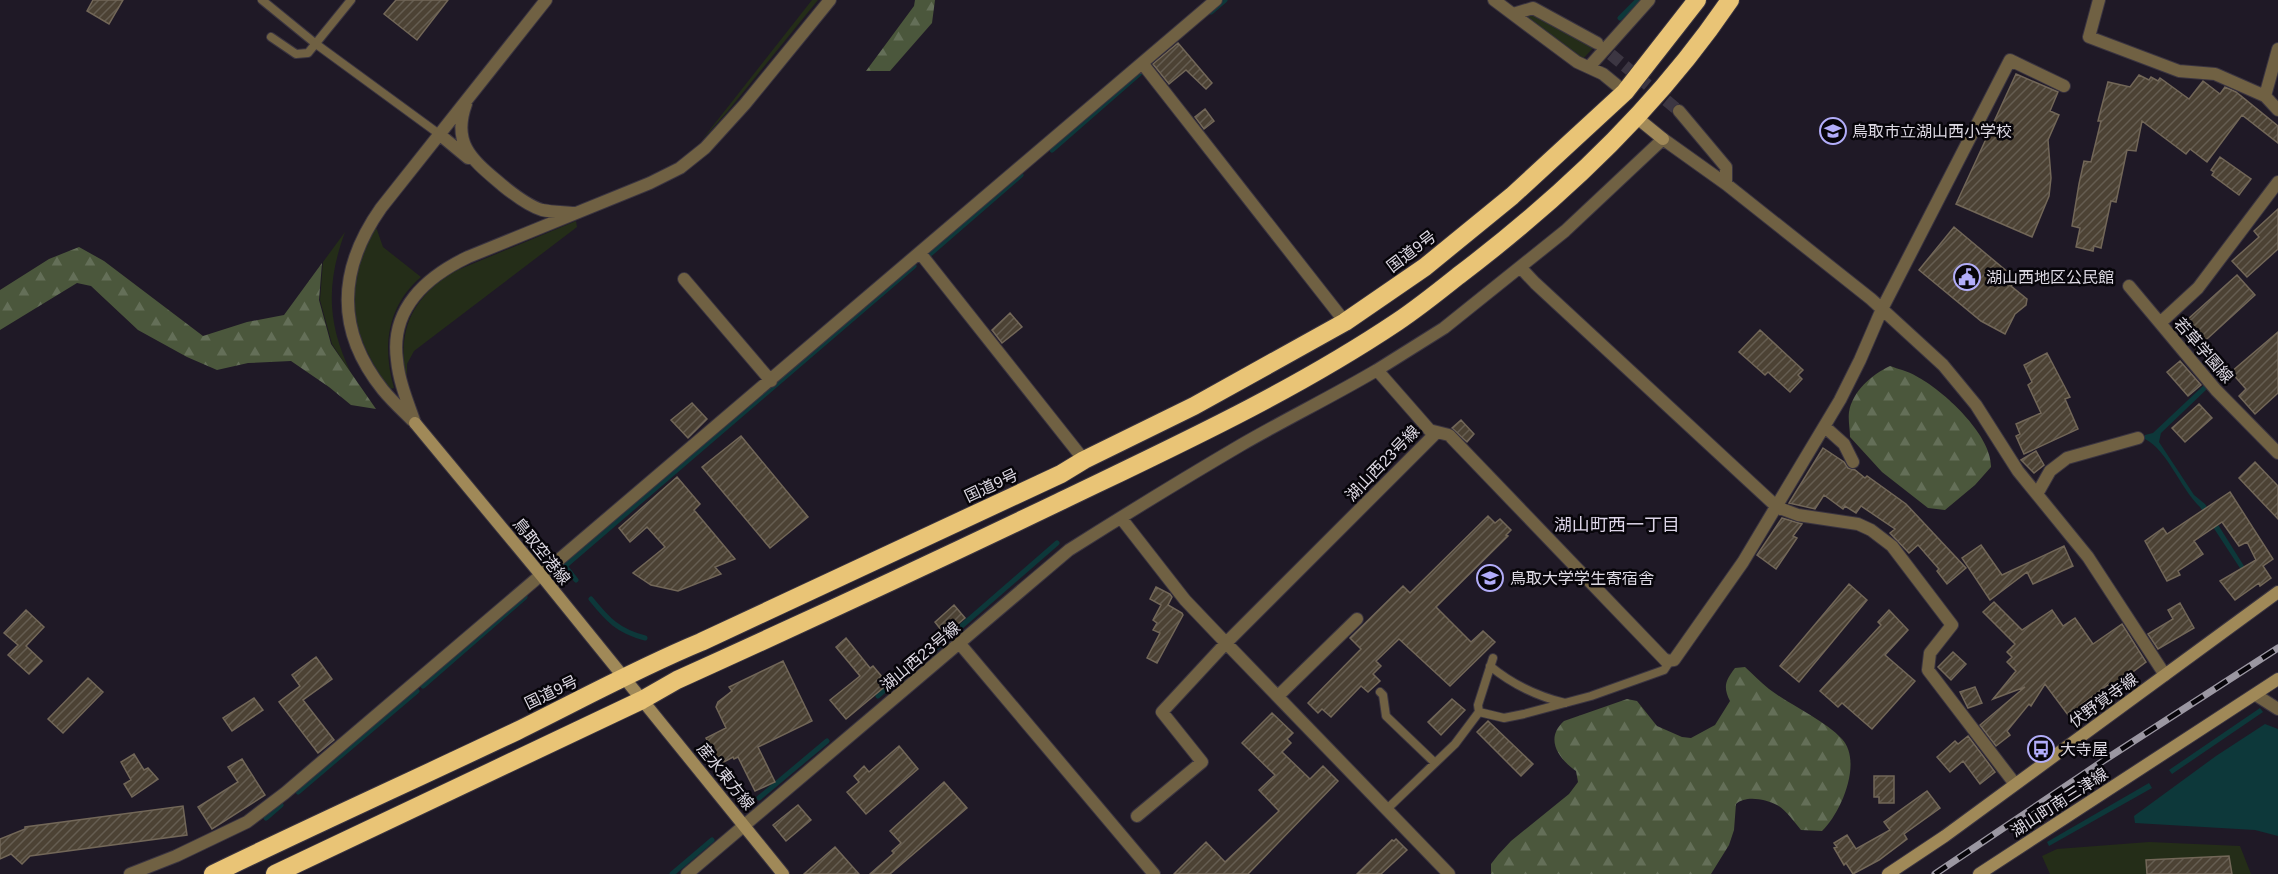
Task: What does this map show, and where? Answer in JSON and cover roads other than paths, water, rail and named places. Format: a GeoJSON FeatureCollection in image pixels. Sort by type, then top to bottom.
{"type":"FeatureCollection","features":[{"type":"Feature","properties":{"kind":"highway","name":"国道9号"},"geometry":{"type":"LineString","coordinates":[[213,874],[624,679],[655,661],[1061,474],[1084,460],[1194,406],[1345,322],[1425,267],[1512,196],[1625,92],[1697,0]]}},
{"type":"Feature","properties":{"kind":"highway"},"geometry":{"type":"LineString","coordinates":[[275,874],[642,700],[677,680],[927,566],[1178,445],[1304,378],[1398,322],[1493,250],[1573,182],[1689,58],[1730,0]]}},
{"type":"Feature","properties":{"kind":"main road"},"geometry":{"type":"LineString","coordinates":[[1636,117],[1663,139]]}},
{"type":"Feature","properties":{"kind":"main road","name":"鳥取空港線"},"geometry":{"type":"LineString","coordinates":[[415,423],[642,700]]}},
{"type":"Feature","properties":{"kind":"main road","name":"伏野覚寺線"},"geometry":{"type":"LineString","coordinates":[[1888,874],[2278,592]]}},
{"type":"Feature","properties":{"kind":"main road","name":"湖山町南三津線"},"geometry":{"type":"LineString","coordinates":[[1979,874],[2278,679]]}},
{"type":"Feature","properties":{"kind":"main road","name":"産水東方線"},"geometry":{"type":"LineString","coordinates":[[642,700],[783,874]]}},
{"type":"Feature","properties":{"kind":"street"},"geometry":{"type":"LineString","coordinates":[[415,423],[384,391],[361,354],[351,324],[348,286],[352,263],[364,232],[381,208],[546,0]]}},
{"type":"Feature","properties":{"kind":"street"},"geometry":{"type":"LineString","coordinates":[[415,423],[401,383],[396,349],[402,319],[416,293],[430,278],[452,264],[681,168],[700,152],[745,104],[830,0]]}},
{"type":"Feature","properties":{"kind":"street"},"geometry":{"type":"LineString","coordinates":[[130,874],[176,856],[247,822],[285,793],[1216,0]]}},
{"type":"Feature","properties":{"kind":"street"},"geometry":{"type":"LineString","coordinates":[[1494,0],[1577,62],[1603,74],[1625,92]]}},
{"type":"Feature","properties":{"kind":"street"},"geometry":{"type":"LineString","coordinates":[[1589,68],[1649,0]]}},
{"type":"Feature","properties":{"kind":"street"},"geometry":{"type":"LineString","coordinates":[[2099,0],[2089,37],[2179,71],[2215,74],[2265,96],[2278,110]]}},
{"type":"Feature","properties":{"kind":"street"},"geometry":{"type":"LineString","coordinates":[[1513,14],[1533,8],[1597,43]]}},
{"type":"Feature","properties":{"kind":"street"},"geometry":{"type":"LineString","coordinates":[[2265,96],[2278,50]]}},
{"type":"Feature","properties":{"kind":"street"},"geometry":{"type":"LineString","coordinates":[[1429,430],[1449,435],[1666,661],[1674,660],[1743,562],[1825,427],[1860,360],[1882,309],[2010,60],[2064,86]]}},
{"type":"Feature","properties":{"kind":"street"},"geometry":{"type":"LineString","coordinates":[[1142,63],[1345,322]]}},
{"type":"Feature","properties":{"kind":"street"},"geometry":{"type":"LineString","coordinates":[[470,95],[463,113],[461,130],[464,145],[475,163]]}},
{"type":"Feature","properties":{"kind":"street"},"geometry":{"type":"LineString","coordinates":[[1679,111],[1726,167],[1726,184]]}},
{"type":"Feature","properties":{"kind":"street"},"geometry":{"type":"LineString","coordinates":[[439,134],[512,193],[541,210],[576,213]]}},
{"type":"Feature","properties":{"kind":"street"},"geometry":{"type":"LineString","coordinates":[[1377,370],[1444,328],[1565,231],[1663,139],[1726,184],[1882,309],[1949,373],[1976,405],[2018,471],[2088,557],[2165,675]]}},
{"type":"Feature","properties":{"kind":"street","name":"若草学園線"},"geometry":{"type":"LineString","coordinates":[[2278,182],[2198,288],[2160,323],[2216,390],[2278,453]]}},
{"type":"Feature","properties":{"kind":"street"},"geometry":{"type":"LineString","coordinates":[[920,254],[1084,460]]}},
{"type":"Feature","properties":{"kind":"street"},"geometry":{"type":"LineString","coordinates":[[1520,267],[1534,284],[1777,507],[1798,515],[1857,524],[1871,530],[1892,546],[1952,626],[1930,653],[1928,670],[2015,784]]}},
{"type":"Feature","properties":{"kind":"street"},"geometry":{"type":"LineString","coordinates":[[684,279],[771,381]]}},
{"type":"Feature","properties":{"kind":"street"},"geometry":{"type":"LineString","coordinates":[[2129,286],[2160,323]]}},
{"type":"Feature","properties":{"kind":"street","name":"湖山西23号線"},"geometry":{"type":"LineString","coordinates":[[687,874],[1069,550],[1242,444],[1334,396],[1377,370],[1434,435],[1226,643]]}},
{"type":"Feature","properties":{"kind":"street"},"geometry":{"type":"LineString","coordinates":[[1825,427],[1844,444],[1853,462]]}},
{"type":"Feature","properties":{"kind":"street"},"geometry":{"type":"LineString","coordinates":[[2037,494],[2050,471],[2067,458],[2138,438]]}},
{"type":"Feature","properties":{"kind":"street"},"geometry":{"type":"LineString","coordinates":[[1121,518],[1185,600],[1449,874]]}},
{"type":"Feature","properties":{"kind":"street"},"geometry":{"type":"LineString","coordinates":[[1278,696],[1357,620]]}},
{"type":"Feature","properties":{"kind":"street"},"geometry":{"type":"LineString","coordinates":[[1137,816],[1202,762],[1162,712],[1226,643]]}},
{"type":"Feature","properties":{"kind":"street"},"geometry":{"type":"LineString","coordinates":[[960,644],[1155,874]]}},
{"type":"Feature","properties":{"kind":"street"},"geometry":{"type":"LineString","coordinates":[[2256,694],[2278,709]]}},
{"type":"Feature","properties":{"kind":"lane"},"geometry":{"type":"LineString","coordinates":[[262,0],[316,44],[439,134]]}},
{"type":"Feature","properties":{"kind":"lane"},"geometry":{"type":"LineString","coordinates":[[271,37],[296,54],[308,53],[351,0]]}},
{"type":"Feature","properties":{"kind":"lane"},"geometry":{"type":"LineString","coordinates":[[1479,712],[1504,718],[1566,703],[1664,670],[1670,661]]}},
{"type":"Feature","properties":{"kind":"lane"},"geometry":{"type":"LineString","coordinates":[[1387,809],[1455,744],[1479,712],[1478,705],[1492,662],[1510,682],[1532,693],[1566,703]]}},
{"type":"Feature","properties":{"kind":"lane"},"geometry":{"type":"LineString","coordinates":[[1380,692],[1383,695],[1386,716],[1435,763]]}},
{"type":"Feature","properties":{"kind":"waterway"},"geometry":{"type":"LineString","coordinates":[[1211,12],[1225,0]]}},
{"type":"Feature","properties":{"kind":"waterway"},"geometry":{"type":"LineString","coordinates":[[1620,18],[1638,0]]}},
{"type":"Feature","properties":{"kind":"waterway"},"geometry":{"type":"LineString","coordinates":[[1052,150],[1140,73]]}},
{"type":"Feature","properties":{"kind":"waterway"},"geometry":{"type":"LineString","coordinates":[[930,254],[1021,175]]}},
{"type":"Feature","properties":{"kind":"waterway"},"geometry":{"type":"LineString","coordinates":[[576,580],[565,566],[914,266]]}},
{"type":"Feature","properties":{"kind":"waterway"},"geometry":{"type":"LineString","coordinates":[[934,650],[1057,543]]}},
{"type":"Feature","properties":{"kind":"waterway"},"geometry":{"type":"LineString","coordinates":[[423,686],[525,597]]}},
{"type":"Feature","properties":{"kind":"waterway"},"geometry":{"type":"LineString","coordinates":[[591,599],[614,624],[645,638]]}},
{"type":"Feature","properties":{"kind":"waterway"},"geometry":{"type":"LineString","coordinates":[[878,696],[912,666]]}},
{"type":"Feature","properties":{"kind":"waterway"},"geometry":{"type":"LineString","coordinates":[[298,792],[417,691]]}},
{"type":"Feature","properties":{"kind":"waterway"},"geometry":{"type":"LineString","coordinates":[[759,798],[827,741]]}},
{"type":"Feature","properties":{"kind":"waterway"},"geometry":{"type":"LineString","coordinates":[[266,818],[281,805]]}},
{"type":"Feature","properties":{"kind":"waterway"},"geometry":{"type":"LineString","coordinates":[[672,874],[712,840]]}},
{"type":"Feature","properties":{"kind":"tunnel"},"geometry":{"type":"LineString","coordinates":[[1597,43],[1679,111]]}},
{"type":"Feature","properties":{"kind":"railway"},"geometry":{"type":"LineString","coordinates":[[1935,874],[2106,759],[2278,648]]}},
{"type":"Feature","properties":{"kind":"place","name":"鳥取市立湖山西小学校"},"geometry":{"type":"Point","coordinates":[1833,131]}},
{"type":"Feature","properties":{"kind":"place","name":"湖山西地区公民館"},"geometry":{"type":"Point","coordinates":[1967,277]}},
{"type":"Feature","properties":{"kind":"place","name":"鳥取大学学生寄宿舎"},"geometry":{"type":"Point","coordinates":[1490,578]}},
{"type":"Feature","properties":{"kind":"place","name":"大寺屋"},"geometry":{"type":"Point","coordinates":[2041,749]}},
{"type":"Feature","properties":{"kind":"district","name":"湖山町西一丁目"},"geometry":{"type":"Point","coordinates":[1617,525]}}]}
